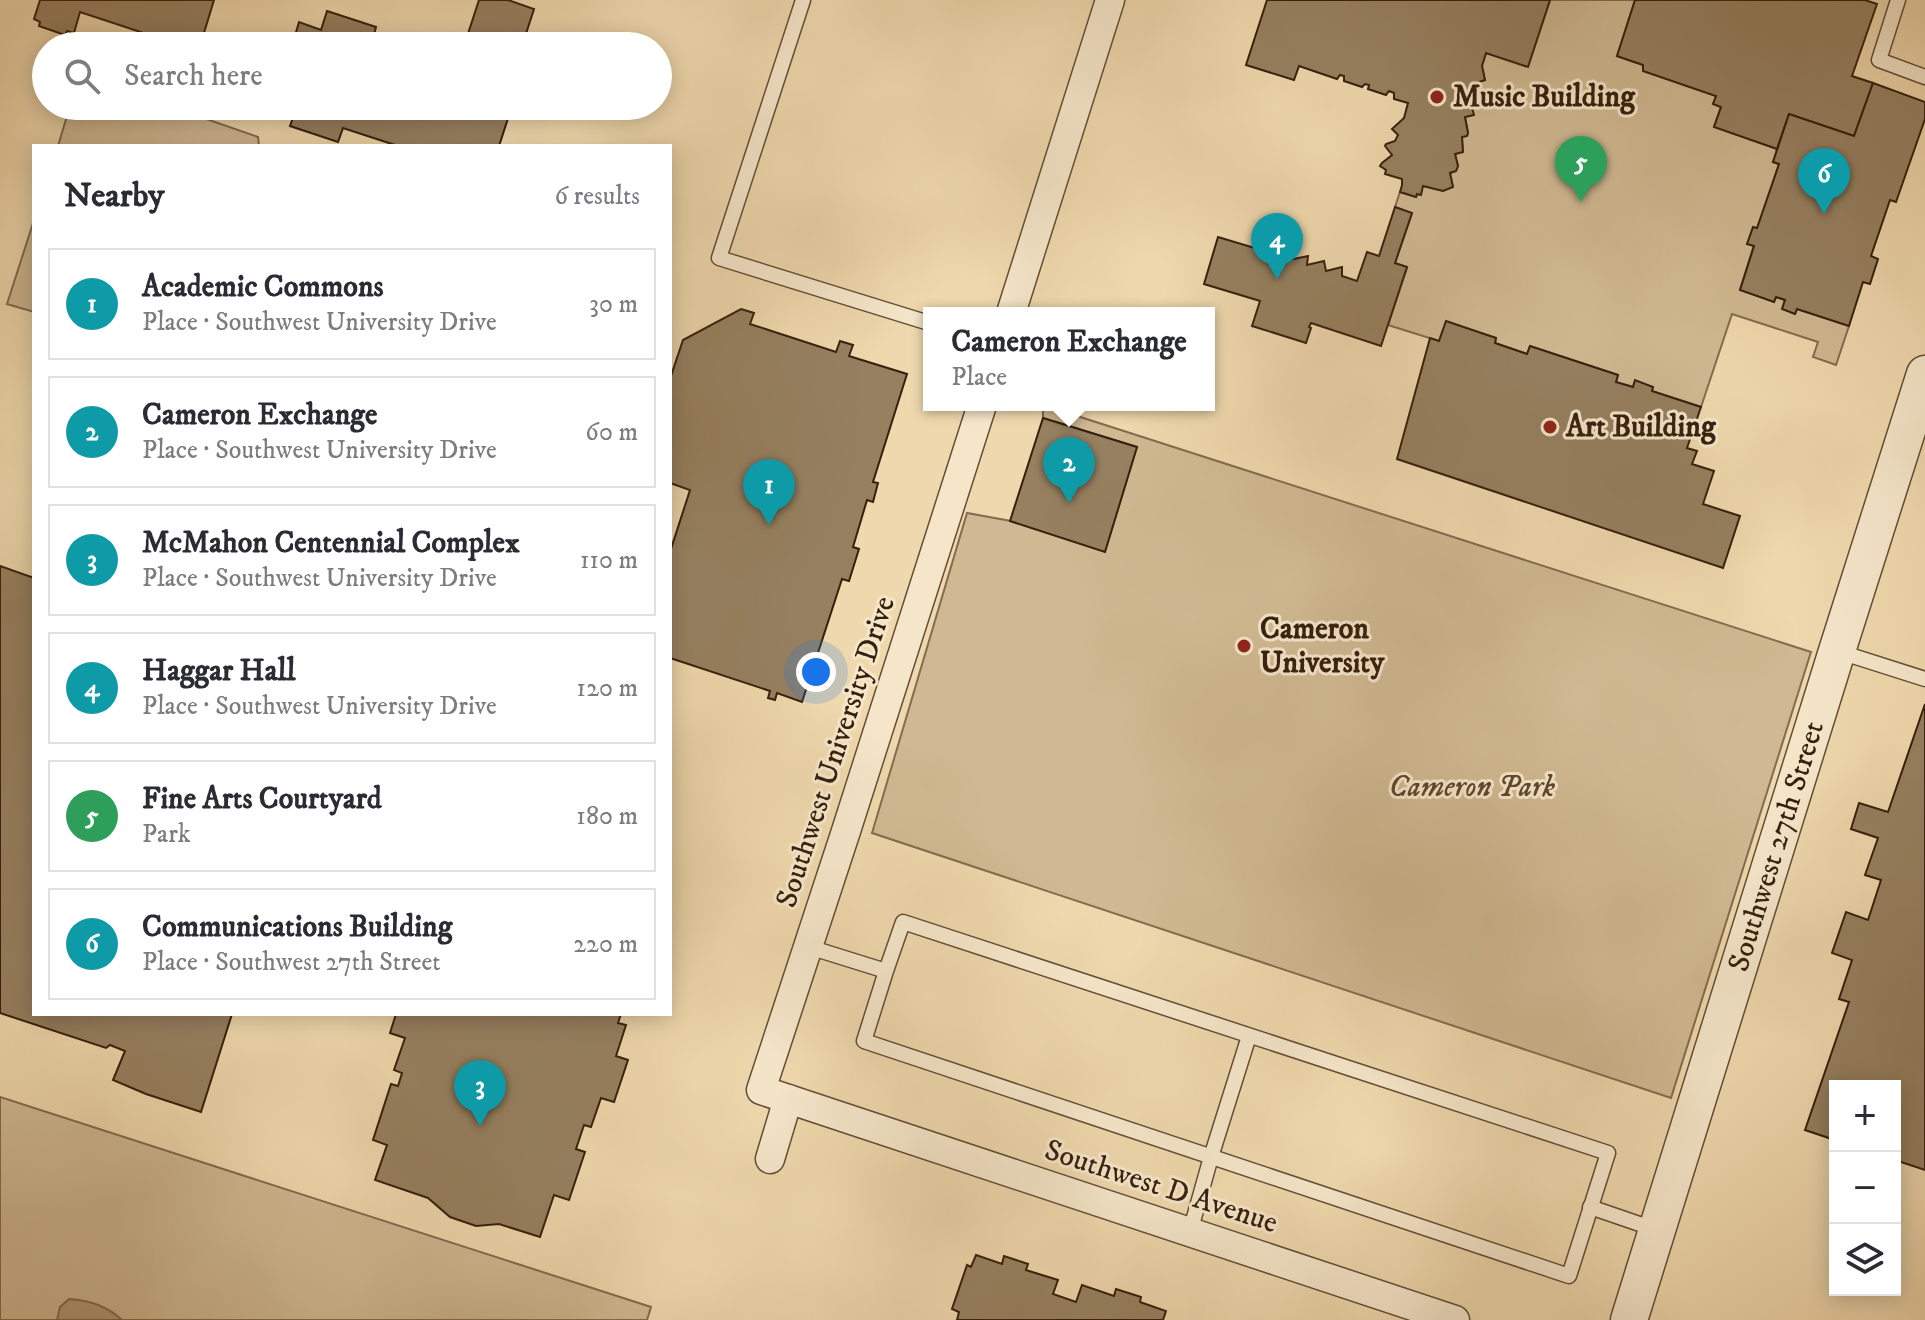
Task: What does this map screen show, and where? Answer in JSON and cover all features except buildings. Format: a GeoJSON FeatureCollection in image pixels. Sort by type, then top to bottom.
{"type":"FeatureCollection","features":[{"type":"Feature","properties":{"kind":"street"},"geometry":{"type":"LineString","coordinates":[[1013,307],[1110,0]]}},
{"type":"Feature","properties":{"kind":"street","name":"Southwest 27th Street"},"geometry":{"type":"LineString","coordinates":[[1629,1320],[1837,651],[1923,389]]}},
{"type":"Feature","properties":{"kind":"street","name":"Southwest University Drive"},"geometry":{"type":"LineString","coordinates":[[788,1099],[761,1090],[980,411]]}},
{"type":"Feature","properties":{"kind":"street"},"geometry":{"type":"LineString","coordinates":[[770,1159],[788,1099]]}},
{"type":"Feature","properties":{"kind":"street","name":"Southwest D Avenue"},"geometry":{"type":"LineString","coordinates":[[788,1099],[1455,1320]]}},
{"type":"Feature","properties":{"kind":"lane"},"geometry":{"type":"LineString","coordinates":[[803,0],[719,258],[923,321]]}},
{"type":"Feature","properties":{"kind":"lane"},"geometry":{"type":"LineString","coordinates":[[1898,0],[1879,60],[1925,77]]}},
{"type":"Feature","properties":{"kind":"lane"},"geometry":{"type":"LineString","coordinates":[[1837,651],[1925,679]]}},
{"type":"Feature","properties":{"kind":"lane"},"geometry":{"type":"LineString","coordinates":[[903,922],[1608,1153],[1569,1276],[864,1041],[886,971],[903,922]]}},
{"type":"Feature","properties":{"kind":"lane"},"geometry":{"type":"LineString","coordinates":[[809,947],[886,971]]}},
{"type":"Feature","properties":{"kind":"lane"},"geometry":{"type":"LineString","coordinates":[[1190,1232],[1249,1036]]}},
{"type":"Feature","properties":{"kind":"lane"},"geometry":{"type":"LineString","coordinates":[[1590,1207],[1657,1230]]}},
{"type":"Feature","properties":{"kind":"green space"},"geometry":{"type":"Polygon","coordinates":[[[1550,0],[1635,0],[1617,56],[1643,65],[1644,71],[1716,96],[1713,104],[1721,107],[1714,127],[1777,149],[1773,162],[1779,164],[1740,290],[1774,302],[1776,297],[1785,300],[1783,309],[1795,314],[1797,309],[1849,326],[1836,365],[1813,357],[1818,342],[1732,314],[1701,407],[1652,391],[1653,387],[1635,381],[1633,387],[1616,382],[1618,375],[1530,346],[1527,354],[1495,343],[1496,338],[1446,322],[1439,341],[1388,325],[1407,268],[1395,263],[1412,213],[1395,207],[1400,192],[1416,197],[1423,186],[1443,191],[1453,187],[1450,173],[1456,171],[1458,166],[1455,154],[1463,152],[1462,137],[1468,133],[1465,117],[1473,115],[1472,101],[1480,98],[1476,83],[1485,80],[1482,66],[1486,53],[1528,66],[1550,0]]]}},
{"type":"Feature","properties":{"kind":"green space"},"geometry":{"type":"Polygon","coordinates":[[[66,120],[209,120],[258,137],[259,144],[59,144],[66,120]]]}},
{"type":"Feature","properties":{"kind":"green space"},"geometry":{"type":"Polygon","coordinates":[[[32,226],[32,311],[7,304],[32,226]]]}},
{"type":"Feature","properties":{"kind":"green space","name":"Cameron Park"},"geometry":{"type":"Polygon","coordinates":[[[1043,411],[1062,411],[1811,652],[1671,1098],[872,833],[967,513],[1011,521],[1105,551],[1137,447],[1043,418],[1043,411]]]}},
{"type":"Feature","properties":{"kind":"green space"},"geometry":{"type":"Polygon","coordinates":[[[0,1097],[651,1307],[647,1320],[0,1320],[0,1097]]]}},
{"type":"Feature","properties":{"kind":"shaded area"},"geometry":{"type":"Polygon","coordinates":[[[69,1299],[97,1305],[122,1320],[57,1320],[60,1307],[69,1299]]]}},
{"type":"Feature","properties":{"kind":"place","name":"Music Building"},"geometry":{"type":"Point","coordinates":[1437,97]}},
{"type":"Feature","properties":{"kind":"place","name":"Fine Arts Courtyard"},"geometry":{"type":"Point","coordinates":[1581,202]}},
{"type":"Feature","properties":{"kind":"place","name":"Communications Building"},"geometry":{"type":"Point","coordinates":[1824,214]}},
{"type":"Feature","properties":{"kind":"place","name":"Haggar Hall"},"geometry":{"type":"Point","coordinates":[1277,279]}},
{"type":"Feature","properties":{"kind":"place","name":"Art Building"},"geometry":{"type":"Point","coordinates":[1550,427]}},
{"type":"Feature","properties":{"kind":"place","name":"Cameron Exchange"},"geometry":{"type":"Point","coordinates":[1069,503]}},
{"type":"Feature","properties":{"kind":"place","name":"Academic Commons"},"geometry":{"type":"Point","coordinates":[769,525]}},
{"type":"Feature","properties":{"kind":"place","name":"Cameron University"},"geometry":{"type":"Point","coordinates":[1244,646]}},
{"type":"Feature","properties":{"kind":"place","name":"McMahon Centennial Complex"},"geometry":{"type":"Point","coordinates":[480,1126]}}]}
